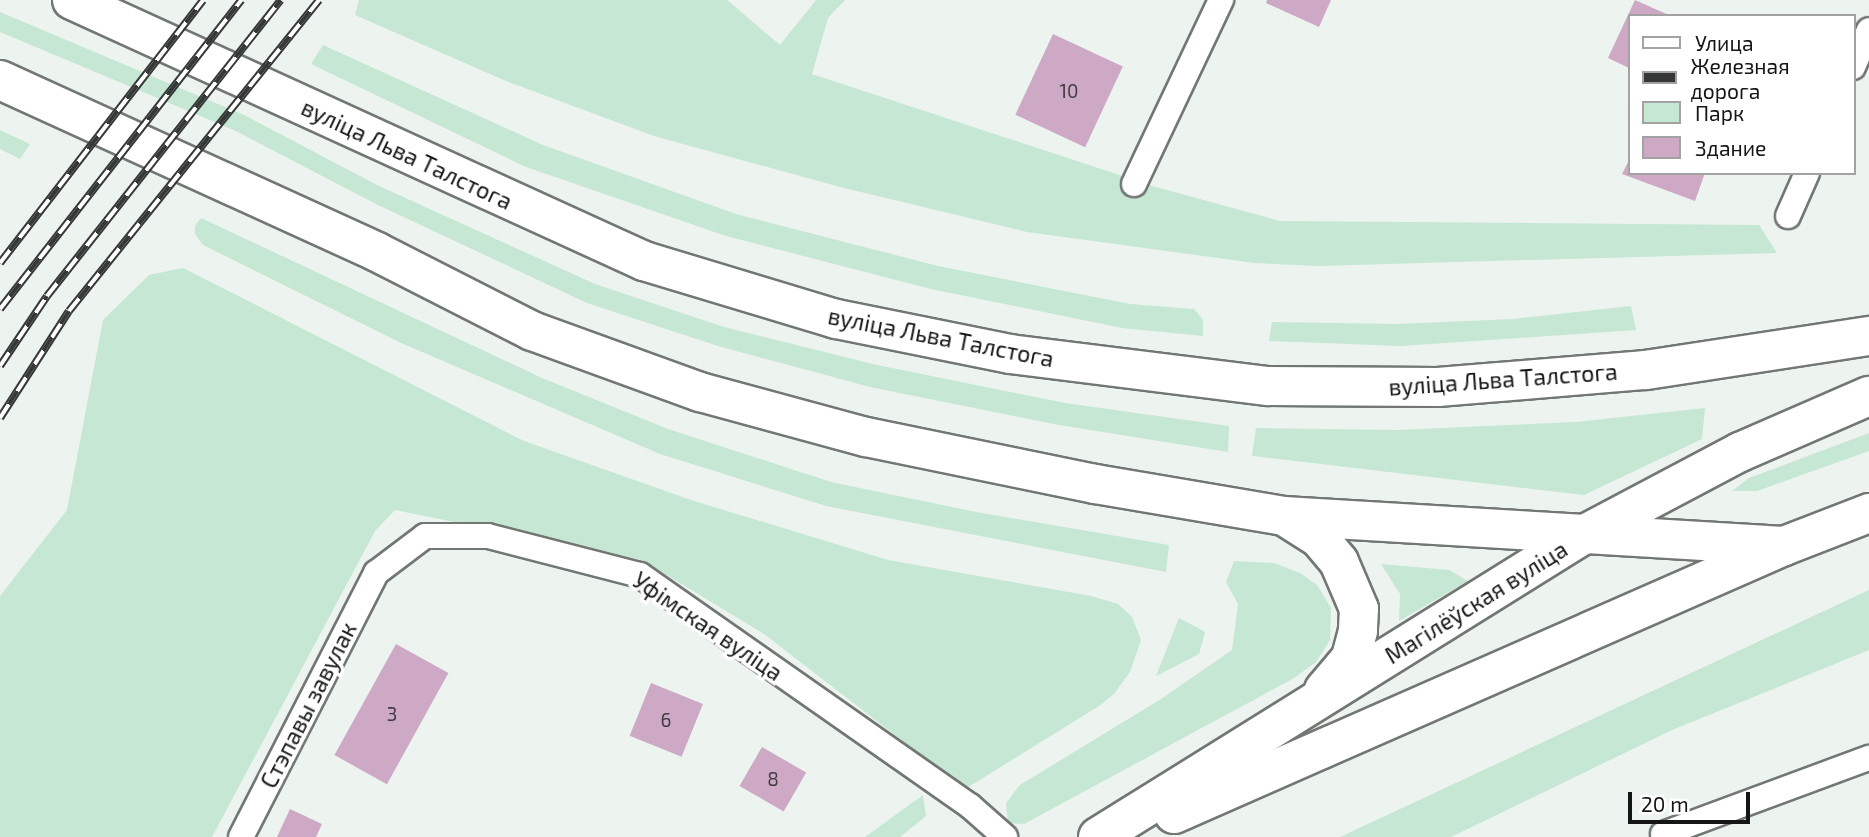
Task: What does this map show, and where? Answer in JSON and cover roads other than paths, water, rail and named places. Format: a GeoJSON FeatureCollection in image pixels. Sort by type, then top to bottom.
{"type":"FeatureCollection","features":[{"type":"Feature","properties":{"kind":"main road","name":"вуліца Льва Талстога"},"geometry":{"type":"LineString","coordinates":[[72,0],[644,261],[836,319],[1010,354],[1268,386],[1438,387],[1646,370],[1869,336]]}},
{"type":"Feature","properties":{"kind":"main road"},"geometry":{"type":"LineString","coordinates":[[0,80],[377,251],[532,331],[700,392],[866,437],[1095,484],[1284,516],[1784,545]]}},
{"type":"Feature","properties":{"kind":"main road","name":"Магілёўская вуліца"},"geometry":{"type":"LineString","coordinates":[[1098,837],[1583,535],[1740,452],[1869,396]]}},
{"type":"Feature","properties":{"kind":"main road"},"geometry":{"type":"LineString","coordinates":[[1120,837],[1784,545],[1869,513]]}},
{"type":"Feature","properties":{"kind":"main road"},"geometry":{"type":"LineString","coordinates":[[1284,516],[1320,538],[1339,562],[1359,609],[1358,631],[1351,658],[1309,707]]}},
{"type":"Feature","properties":{"kind":"lane"},"geometry":{"type":"LineString","coordinates":[[1134,184],[1221,0]]}},
{"type":"Feature","properties":{"kind":"lane"},"geometry":{"type":"LineString","coordinates":[[1855,62],[1869,30]]}},
{"type":"Feature","properties":{"kind":"lane"},"geometry":{"type":"LineString","coordinates":[[1788,216],[1806,175]]}},
{"type":"Feature","properties":{"kind":"lane","name":"Уфімская вуліца"},"geometry":{"type":"LineString","coordinates":[[376,573],[425,536],[488,536],[640,575],[970,806],[1005,837]]}},
{"type":"Feature","properties":{"kind":"lane","name":"Стэпавы завулак"},"geometry":{"type":"LineString","coordinates":[[241,837],[376,573]]}},
{"type":"Feature","properties":{"kind":"lane"},"geometry":{"type":"LineString","coordinates":[[1663,834],[1869,758]]}},
{"type":"Feature","properties":{"kind":"railway"},"geometry":{"type":"LineString","coordinates":[[0,263],[203,0]]}},
{"type":"Feature","properties":{"kind":"railway"},"geometry":{"type":"LineString","coordinates":[[0,309],[241,0]]}},
{"type":"Feature","properties":{"kind":"railway"},"geometry":{"type":"LineString","coordinates":[[0,366],[47,296],[281,0]]}},
{"type":"Feature","properties":{"kind":"railway"},"geometry":{"type":"LineString","coordinates":[[0,418],[69,311],[319,0]]}}]}
